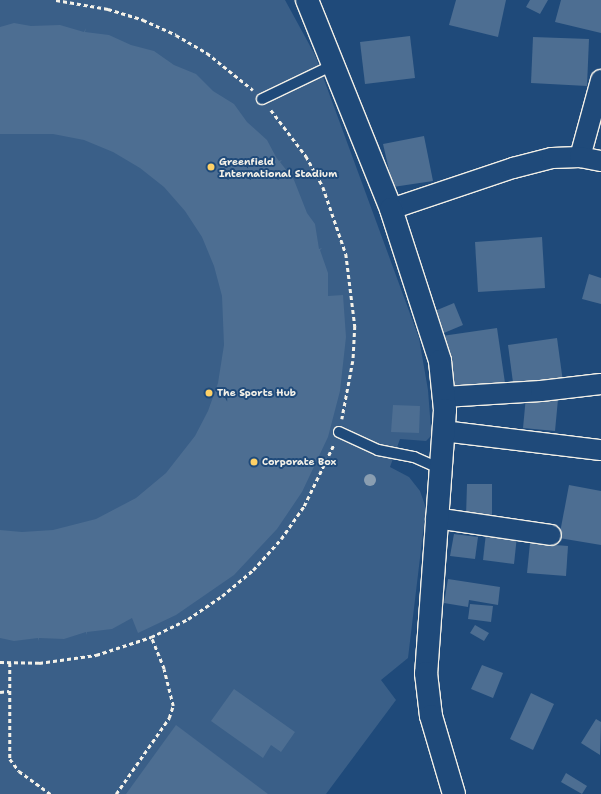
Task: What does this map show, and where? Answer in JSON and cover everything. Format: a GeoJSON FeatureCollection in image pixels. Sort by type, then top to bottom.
{"type":"FeatureCollection","features":[{"type":"Feature","properties":{"kind":"street"},"geometry":{"type":"LineString","coordinates":[[307,0],[391,209],[440,361],[444,397],[443,431],[439,468],[426,673],[431,716],[454,794]]}},
{"type":"Feature","properties":{"kind":"street"},"geometry":{"type":"LineString","coordinates":[[580,157],[601,80]]}},
{"type":"Feature","properties":{"kind":"street"},"geometry":{"type":"LineString","coordinates":[[391,209],[513,168],[552,158],[580,157],[601,161]]}},
{"type":"Feature","properties":{"kind":"street"},"geometry":{"type":"LineString","coordinates":[[444,397],[541,391],[601,384]]}},
{"type":"Feature","properties":{"kind":"street"},"geometry":{"type":"LineString","coordinates":[[443,431],[601,450]]}},
{"type":"Feature","properties":{"kind":"street"},"geometry":{"type":"LineString","coordinates":[[436,518],[551,535]]}},
{"type":"Feature","properties":{"kind":"lane"},"geometry":{"type":"LineString","coordinates":[[262,99],[333,64]]}},
{"type":"Feature","properties":{"kind":"lane"},"geometry":{"type":"LineString","coordinates":[[339,432],[378,450],[414,457],[439,468]]}},
{"type":"Feature","properties":{"kind":"path"},"geometry":{"type":"LineString","coordinates":[[0,662],[46,662],[96,655],[151,637],[188,619],[222,596],[253,570],[281,539],[304,506],[324,470],[339,432],[348,397],[354,347],[352,290],[346,254],[323,187],[302,150],[262,99],[207,53],[176,35],[142,20],[108,9],[56,0]]}},
{"type":"Feature","properties":{"kind":"path"},"geometry":{"type":"LineString","coordinates":[[116,794],[169,718],[173,706],[164,669],[151,637]]}},
{"type":"Feature","properties":{"kind":"path"},"geometry":{"type":"LineString","coordinates":[[10,663],[10,759],[19,771],[51,794]]}},
{"type":"Feature","properties":{"kind":"path"},"geometry":{"type":"LineString","coordinates":[[0,692],[9,691]]}},
{"type":"Feature","properties":{"kind":"shaded area","name":"The Sports Hub"},"geometry":{"type":"Polygon","coordinates":[[[0,0],[285,0],[315,55],[419,338],[428,390],[431,429],[431,436],[426,441],[400,439],[390,467],[409,477],[420,491],[426,508],[408,658],[381,680],[396,700],[326,794],[0,794],[0,0]]]}},
{"type":"Feature","properties":{"kind":"building"},"geometry":{"type":"Polygon","coordinates":[[[456,0],[506,0],[498,37],[449,25],[456,0]]]}},
{"type":"Feature","properties":{"kind":"building"},"geometry":{"type":"Polygon","coordinates":[[[530,0],[548,0],[540,14],[526,7],[530,0]]]}},
{"type":"Feature","properties":{"kind":"building"},"geometry":{"type":"Polygon","coordinates":[[[561,0],[601,0],[601,33],[555,22],[561,0]]]}},
{"type":"Feature","properties":{"kind":"building"},"geometry":{"type":"Polygon","coordinates":[[[14,23],[31,26],[60,25],[84,32],[86,28],[85,32],[109,35],[131,45],[154,51],[174,65],[196,74],[213,91],[234,104],[247,122],[267,140],[276,157],[279,161],[282,160],[280,162],[294,180],[307,213],[315,224],[319,249],[322,248],[320,250],[328,273],[328,296],[343,295],[346,337],[340,391],[328,437],[302,492],[277,529],[234,575],[176,615],[138,633],[132,618],[112,629],[87,632],[87,635],[86,632],[64,639],[39,638],[39,641],[38,638],[14,641],[0,638],[0,530],[22,532],[53,530],[96,519],[136,498],[166,473],[195,436],[208,411],[218,383],[224,345],[222,296],[214,266],[202,237],[185,211],[164,187],[140,168],[113,152],[84,140],[53,134],[0,134],[0,27],[14,23]]]}},
{"type":"Feature","properties":{"kind":"building"},"geometry":{"type":"Polygon","coordinates":[[[410,36],[415,78],[365,84],[360,42],[410,36]]]}},
{"type":"Feature","properties":{"kind":"building"},"geometry":{"type":"Polygon","coordinates":[[[533,37],[589,39],[587,86],[531,83],[533,37]]]}},
{"type":"Feature","properties":{"kind":"building"},"geometry":{"type":"Polygon","coordinates":[[[424,136],[433,181],[393,187],[383,144],[424,136]]]}},
{"type":"Feature","properties":{"kind":"building"},"geometry":{"type":"Polygon","coordinates":[[[542,237],[545,288],[478,292],[475,242],[542,237]]]}},
{"type":"Feature","properties":{"kind":"building"},"geometry":{"type":"Polygon","coordinates":[[[589,274],[601,278],[601,304],[582,299],[589,274]]]}},
{"type":"Feature","properties":{"kind":"building"},"geometry":{"type":"Polygon","coordinates":[[[454,303],[463,325],[439,335],[430,313],[454,303]]]}},
{"type":"Feature","properties":{"kind":"building"},"geometry":{"type":"Polygon","coordinates":[[[497,328],[505,383],[450,392],[442,336],[497,328]]]}},
{"type":"Feature","properties":{"kind":"building"},"geometry":{"type":"Polygon","coordinates":[[[557,338],[563,382],[514,390],[508,345],[557,338]]]}},
{"type":"Feature","properties":{"kind":"building"},"geometry":{"type":"Polygon","coordinates":[[[526,396],[558,399],[555,431],[523,428],[526,396]]]}},
{"type":"Feature","properties":{"kind":"building"},"geometry":{"type":"Polygon","coordinates":[[[393,405],[420,406],[419,433],[391,432],[393,405]]]}},
{"type":"Feature","properties":{"kind":"building"},"geometry":{"type":"Polygon","coordinates":[[[467,484],[492,484],[492,516],[466,516],[467,484]]]}},
{"type":"Feature","properties":{"kind":"building"},"geometry":{"type":"Polygon","coordinates":[[[569,485],[601,491],[601,545],[559,538],[569,485]]]}},
{"type":"Feature","properties":{"kind":"building"},"geometry":{"type":"Polygon","coordinates":[[[486,533],[517,536],[514,564],[483,560],[486,533]]]}},
{"type":"Feature","properties":{"kind":"building"},"geometry":{"type":"Polygon","coordinates":[[[454,534],[478,537],[475,559],[450,556],[454,534]]]}},
{"type":"Feature","properties":{"kind":"building"},"geometry":{"type":"Polygon","coordinates":[[[530,543],[568,546],[566,576],[527,573],[530,543]]]}},
{"type":"Feature","properties":{"kind":"building"},"geometry":{"type":"Polygon","coordinates":[[[448,579],[500,587],[498,605],[469,600],[468,607],[444,603],[448,579]]]}},
{"type":"Feature","properties":{"kind":"building"},"geometry":{"type":"Polygon","coordinates":[[[470,604],[493,606],[491,622],[468,619],[470,604]]]}},
{"type":"Feature","properties":{"kind":"building"},"geometry":{"type":"Polygon","coordinates":[[[475,625],[489,633],[484,641],[470,633],[475,625]]]}},
{"type":"Feature","properties":{"kind":"building"},"geometry":{"type":"Polygon","coordinates":[[[482,665],[503,673],[493,698],[471,689],[482,665]]]}},
{"type":"Feature","properties":{"kind":"building"},"geometry":{"type":"Polygon","coordinates":[[[234,689],[295,732],[281,752],[271,745],[263,758],[211,721],[234,689]]]}},
{"type":"Feature","properties":{"kind":"building"},"geometry":{"type":"Polygon","coordinates":[[[531,693],[554,704],[533,750],[510,739],[531,693]]]}},
{"type":"Feature","properties":{"kind":"building"},"geometry":{"type":"Polygon","coordinates":[[[596,719],[601,722],[600,755],[581,743],[596,719]]]}},
{"type":"Feature","properties":{"kind":"building"},"geometry":{"type":"Polygon","coordinates":[[[176,725],[268,794],[126,794],[176,725]]]}},
{"type":"Feature","properties":{"kind":"building"},"geometry":{"type":"Polygon","coordinates":[[[566,773],[587,786],[582,794],[561,782],[566,773]]]}},
{"type":"Feature","properties":{"kind":"place","name":"Greenfield International Stadium"},"geometry":{"type":"Point","coordinates":[211,167]}},
{"type":"Feature","properties":{"kind":"place","name":"The Sports Hub"},"geometry":{"type":"Point","coordinates":[209,393]}},
{"type":"Feature","properties":{"kind":"place","name":"Corporate Box"},"geometry":{"type":"Point","coordinates":[254,462]}}]}
